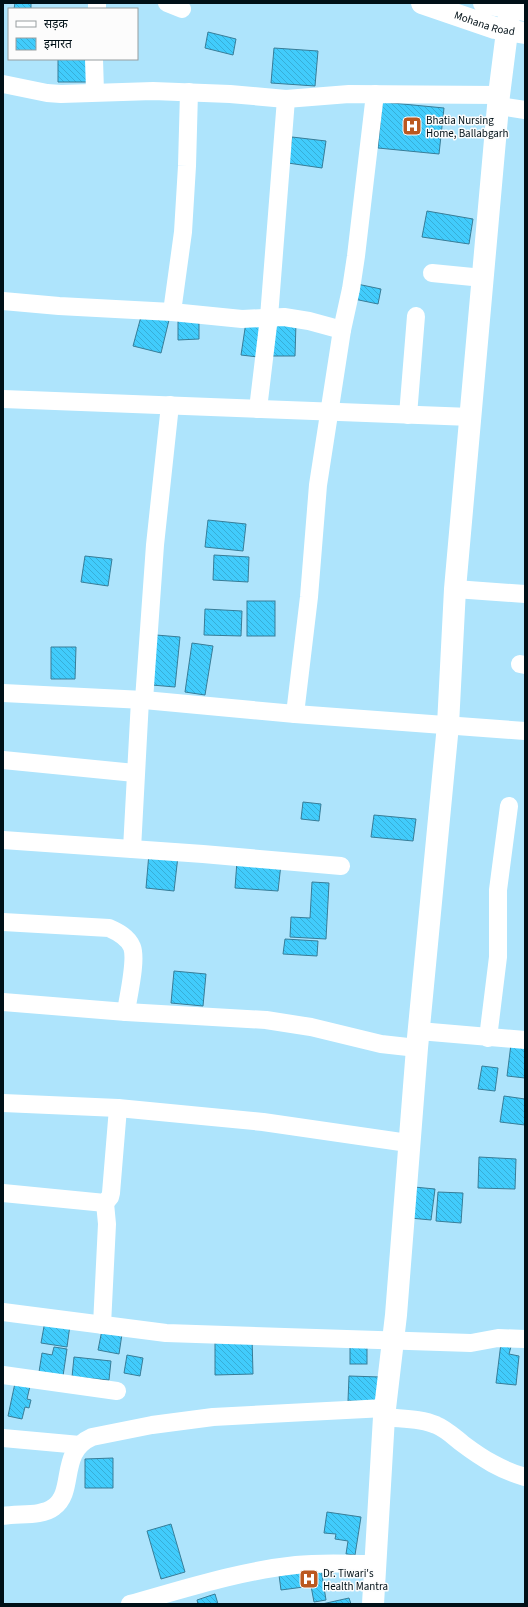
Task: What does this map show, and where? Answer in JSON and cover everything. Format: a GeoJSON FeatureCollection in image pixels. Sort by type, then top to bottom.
{"type":"FeatureCollection","features":[{"type":"Feature","properties":{"kind":"street","name":"Mohana Road"},"geometry":{"type":"LineString","coordinates":[[422,3],[495,28],[516,32]]}},
{"type":"Feature","properties":{"kind":"street","name":"Mohana Road"},"geometry":{"type":"LineString","coordinates":[[484,3],[518,9]]}},
{"type":"Feature","properties":{"kind":"street"},"geometry":{"type":"LineString","coordinates":[[373,1604],[385,1413],[393,1342],[408,1143],[448,725],[455,589],[499,101],[516,32],[518,9]]}},
{"type":"Feature","properties":{"kind":"street"},"geometry":{"type":"LineString","coordinates":[[94,60],[95,92]]}},
{"type":"Feature","properties":{"kind":"street"},"geometry":{"type":"LineString","coordinates":[[3,84],[46,93],[77,94],[95,92],[153,91],[286,99],[349,94],[375,94],[499,101],[525,110]]}},
{"type":"Feature","properties":{"kind":"street"},"geometry":{"type":"LineString","coordinates":[[172,312],[183,232],[189,92]]}},
{"type":"Feature","properties":{"kind":"street"},"geometry":{"type":"LineString","coordinates":[[295,714],[309,597],[318,485],[342,330],[351,289],[356,256],[375,94]]}},
{"type":"Feature","properties":{"kind":"street"},"geometry":{"type":"LineString","coordinates":[[258,409],[268,317],[286,99]]}},
{"type":"Feature","properties":{"kind":"street"},"geometry":{"type":"LineString","coordinates":[[432,273],[483,278]]}},
{"type":"Feature","properties":{"kind":"street"},"geometry":{"type":"LineString","coordinates":[[3,301],[242,318],[294,318],[342,330]]}},
{"type":"Feature","properties":{"kind":"street"},"geometry":{"type":"LineString","coordinates":[[408,415],[416,316]]}},
{"type":"Feature","properties":{"kind":"street"},"geometry":{"type":"LineString","coordinates":[[3,398],[471,418]]}},
{"type":"Feature","properties":{"kind":"street"},"geometry":{"type":"LineString","coordinates":[[132,849],[136,773],[155,545],[170,405]]}},
{"type":"Feature","properties":{"kind":"street"},"geometry":{"type":"LineString","coordinates":[[455,589],[525,594]]}},
{"type":"Feature","properties":{"kind":"street"},"geometry":{"type":"LineString","coordinates":[[3,693],[142,700],[295,714],[525,730]]}},
{"type":"Feature","properties":{"kind":"street"},"geometry":{"type":"LineString","coordinates":[[3,760],[136,773]]}},
{"type":"Feature","properties":{"kind":"street"},"geometry":{"type":"LineString","coordinates":[[488,1038],[499,943],[497,915],[498,890],[509,806]]}},
{"type":"Feature","properties":{"kind":"street"},"geometry":{"type":"LineString","coordinates":[[3,840],[341,866]]}},
{"type":"Feature","properties":{"kind":"street"},"geometry":{"type":"LineString","coordinates":[[3,922],[109,928],[119,932],[127,939],[132,948],[134,958],[126,1012]]}},
{"type":"Feature","properties":{"kind":"street"},"geometry":{"type":"LineString","coordinates":[[3,1002],[126,1012],[266,1020],[311,1027],[381,1044],[418,1040],[488,1038],[525,1040]]}},
{"type":"Feature","properties":{"kind":"street"},"geometry":{"type":"LineString","coordinates":[[3,1103],[118,1108],[263,1122],[408,1143]]}},
{"type":"Feature","properties":{"kind":"street"},"geometry":{"type":"LineString","coordinates":[[102,1325],[107,1224],[105,1203],[112,1193],[118,1108]]}},
{"type":"Feature","properties":{"kind":"street"},"geometry":{"type":"LineString","coordinates":[[3,1193],[105,1203]]}},
{"type":"Feature","properties":{"kind":"street"},"geometry":{"type":"LineString","coordinates":[[3,1312],[173,1333],[393,1342],[471,1343],[498,1338],[525,1339]]}},
{"type":"Feature","properties":{"kind":"street"},"geometry":{"type":"LineString","coordinates":[[3,1375],[117,1391]]}},
{"type":"Feature","properties":{"kind":"street"},"geometry":{"type":"LineString","coordinates":[[3,1516],[45,1511],[54,1507],[60,1501],[63,1493],[71,1460],[80,1444],[85,1440],[152,1425],[213,1417],[385,1413],[435,1424],[449,1432],[478,1456],[494,1466],[525,1477]]}},
{"type":"Feature","properties":{"kind":"street"},"geometry":{"type":"LineString","coordinates":[[3,1438],[80,1444]]}},
{"type":"Feature","properties":{"kind":"street"},"geometry":{"type":"LineString","coordinates":[[130,1604],[247,1572],[298,1564],[376,1564]]}},
{"type":"Feature","properties":{"kind":"building"},"geometry":{"type":"Polygon","coordinates":[[[15,3],[31,3],[31,8],[14,8],[15,3]]]}},
{"type":"Feature","properties":{"kind":"building"},"geometry":{"type":"Polygon","coordinates":[[[208,32],[236,39],[233,55],[205,48],[208,32]]]}},
{"type":"Feature","properties":{"kind":"building"},"geometry":{"type":"Polygon","coordinates":[[[274,48],[318,51],[315,86],[271,83],[274,48]]]}},
{"type":"Feature","properties":{"kind":"building"},"geometry":{"type":"Polygon","coordinates":[[[58,60],[89,60],[88,82],[58,82],[58,60]]]}},
{"type":"Feature","properties":{"kind":"building"},"geometry":{"type":"Polygon","coordinates":[[[382,102],[444,108],[439,154],[378,148],[382,102]]]}},
{"type":"Feature","properties":{"kind":"building"},"geometry":{"type":"Polygon","coordinates":[[[292,137],[326,141],[322,168],[288,163],[292,137]]]}},
{"type":"Feature","properties":{"kind":"building"},"geometry":{"type":"Polygon","coordinates":[[[427,211],[473,219],[469,244],[422,237],[427,211]]]}},
{"type":"Feature","properties":{"kind":"building"},"geometry":{"type":"Polygon","coordinates":[[[357,284],[381,289],[378,304],[354,299],[357,284]]]}},
{"type":"Feature","properties":{"kind":"building"},"geometry":{"type":"Polygon","coordinates":[[[142,313],[169,320],[161,353],[133,346],[142,313]]]}},
{"type":"Feature","properties":{"kind":"building"},"geometry":{"type":"Polygon","coordinates":[[[178,318],[199,318],[199,339],[178,340],[178,318]]]}},
{"type":"Feature","properties":{"kind":"building"},"geometry":{"type":"Polygon","coordinates":[[[246,322],[263,325],[258,357],[241,355],[246,322]]]}},
{"type":"Feature","properties":{"kind":"building"},"geometry":{"type":"Polygon","coordinates":[[[273,323],[296,323],[295,356],[272,356],[273,323]]]}},
{"type":"Feature","properties":{"kind":"building"},"geometry":{"type":"Polygon","coordinates":[[[208,520],[246,524],[243,551],[205,547],[208,520]]]}},
{"type":"Feature","properties":{"kind":"building"},"geometry":{"type":"Polygon","coordinates":[[[214,555],[249,557],[248,582],[213,580],[214,555]]]}},
{"type":"Feature","properties":{"kind":"building"},"geometry":{"type":"Polygon","coordinates":[[[85,556],[112,559],[108,586],[81,582],[85,556]]]}},
{"type":"Feature","properties":{"kind":"building"},"geometry":{"type":"Polygon","coordinates":[[[247,601],[275,601],[275,636],[247,636],[247,601]]]}},
{"type":"Feature","properties":{"kind":"building"},"geometry":{"type":"Polygon","coordinates":[[[205,609],[242,611],[241,636],[204,635],[205,609]]]}},
{"type":"Feature","properties":{"kind":"building"},"geometry":{"type":"Polygon","coordinates":[[[156,635],[180,637],[175,687],[152,685],[156,635]]]}},
{"type":"Feature","properties":{"kind":"building"},"geometry":{"type":"Polygon","coordinates":[[[192,643],[213,646],[205,695],[185,692],[192,643]]]}},
{"type":"Feature","properties":{"kind":"building"},"geometry":{"type":"Polygon","coordinates":[[[51,647],[76,647],[75,679],[51,679],[51,647]]]}},
{"type":"Feature","properties":{"kind":"building"},"geometry":{"type":"Polygon","coordinates":[[[303,802],[321,804],[319,821],[301,819],[303,802]]]}},
{"type":"Feature","properties":{"kind":"building"},"geometry":{"type":"Polygon","coordinates":[[[374,815],[416,819],[413,841],[371,837],[374,815]]]}},
{"type":"Feature","properties":{"kind":"building"},"geometry":{"type":"Polygon","coordinates":[[[149,853],[178,856],[174,891],[146,888],[149,853]]]}},
{"type":"Feature","properties":{"kind":"building"},"geometry":{"type":"Polygon","coordinates":[[[237,861],[281,864],[278,891],[235,888],[237,861]]]}},
{"type":"Feature","properties":{"kind":"building"},"geometry":{"type":"Polygon","coordinates":[[[312,882],[329,883],[326,939],[290,937],[291,917],[310,918],[312,882]]]}},
{"type":"Feature","properties":{"kind":"building"},"geometry":{"type":"Polygon","coordinates":[[[285,939],[318,941],[317,956],[283,954],[285,939]]]}},
{"type":"Feature","properties":{"kind":"building"},"geometry":{"type":"Polygon","coordinates":[[[174,971],[206,974],[203,1006],[171,1003],[174,971]]]}},
{"type":"Feature","properties":{"kind":"building"},"geometry":{"type":"Polygon","coordinates":[[[511,1044],[525,1045],[525,1078],[507,1076],[511,1044]]]}},
{"type":"Feature","properties":{"kind":"building"},"geometry":{"type":"Polygon","coordinates":[[[482,1066],[498,1068],[495,1091],[478,1089],[482,1066]]]}},
{"type":"Feature","properties":{"kind":"building"},"geometry":{"type":"Polygon","coordinates":[[[504,1096],[525,1099],[525,1125],[500,1122],[504,1096]]]}},
{"type":"Feature","properties":{"kind":"building"},"geometry":{"type":"Polygon","coordinates":[[[479,1157],[516,1159],[515,1189],[478,1188],[479,1157]]]}},
{"type":"Feature","properties":{"kind":"building"},"geometry":{"type":"Polygon","coordinates":[[[414,1187],[435,1189],[431,1220],[410,1218],[414,1187]]]}},
{"type":"Feature","properties":{"kind":"building"},"geometry":{"type":"Polygon","coordinates":[[[438,1192],[463,1193],[461,1223],[436,1221],[438,1192]]]}},
{"type":"Feature","properties":{"kind":"building"},"geometry":{"type":"Polygon","coordinates":[[[45,1321],[70,1325],[67,1347],[41,1343],[45,1321]]]}},
{"type":"Feature","properties":{"kind":"building"},"geometry":{"type":"Polygon","coordinates":[[[102,1330],[122,1334],[119,1354],[98,1350],[102,1330]]]}},
{"type":"Feature","properties":{"kind":"building"},"geometry":{"type":"Polygon","coordinates":[[[215,1337],[252,1337],[253,1374],[215,1375],[215,1337]]]}},
{"type":"Feature","properties":{"kind":"building"},"geometry":{"type":"Polygon","coordinates":[[[501,1343],[512,1343],[509,1354],[519,1356],[516,1385],[496,1383],[501,1343]]]}},
{"type":"Feature","properties":{"kind":"building"},"geometry":{"type":"Polygon","coordinates":[[[350,1345],[367,1345],[367,1364],[350,1364],[350,1345]]]}},
{"type":"Feature","properties":{"kind":"building"},"geometry":{"type":"Polygon","coordinates":[[[54,1347],[67,1349],[63,1376],[39,1372],[42,1353],[52,1355],[54,1347]]]}},
{"type":"Feature","properties":{"kind":"building"},"geometry":{"type":"Polygon","coordinates":[[[127,1355],[143,1358],[140,1376],[124,1373],[127,1355]]]}},
{"type":"Feature","properties":{"kind":"building"},"geometry":{"type":"Polygon","coordinates":[[[74,1357],[111,1361],[109,1380],[72,1377],[74,1357]]]}},
{"type":"Feature","properties":{"kind":"building"},"geometry":{"type":"Polygon","coordinates":[[[349,1376],[380,1377],[379,1402],[348,1401],[349,1376]]]}},
{"type":"Feature","properties":{"kind":"building"},"geometry":{"type":"Polygon","coordinates":[[[15,1383],[30,1386],[27,1399],[31,1400],[29,1408],[25,1407],[22,1419],[8,1416],[15,1383]]]}},
{"type":"Feature","properties":{"kind":"building"},"geometry":{"type":"Polygon","coordinates":[[[113,1458],[113,1488],[85,1488],[85,1459],[113,1458]]]}},
{"type":"Feature","properties":{"kind":"building"},"geometry":{"type":"Polygon","coordinates":[[[327,1512],[361,1517],[355,1555],[346,1554],[348,1541],[335,1539],[336,1534],[324,1533],[327,1512]]]}},
{"type":"Feature","properties":{"kind":"building"},"geometry":{"type":"Polygon","coordinates":[[[171,1524],[185,1572],[161,1579],[147,1531],[171,1524]]]}},
{"type":"Feature","properties":{"kind":"building"},"geometry":{"type":"Polygon","coordinates":[[[321,1569],[326,1600],[314,1602],[311,1586],[281,1590],[279,1575],[321,1569]]]}},
{"type":"Feature","properties":{"kind":"building"},"geometry":{"type":"Polygon","coordinates":[[[215,1594],[218,1604],[198,1604],[197,1600],[215,1594]]]}},
{"type":"Feature","properties":{"kind":"building"},"geometry":{"type":"Polygon","coordinates":[[[349,1598],[351,1604],[322,1604],[349,1598]]]}},
{"type":"Feature","properties":{"kind":"place","name":"Bhatia Nursing Home, Ballabgarh"},"geometry":{"type":"Point","coordinates":[412,126]}},
{"type":"Feature","properties":{"kind":"place","name":"Dr. Tiwari's Health Mantra"},"geometry":{"type":"Point","coordinates":[309,1579]}}]}
